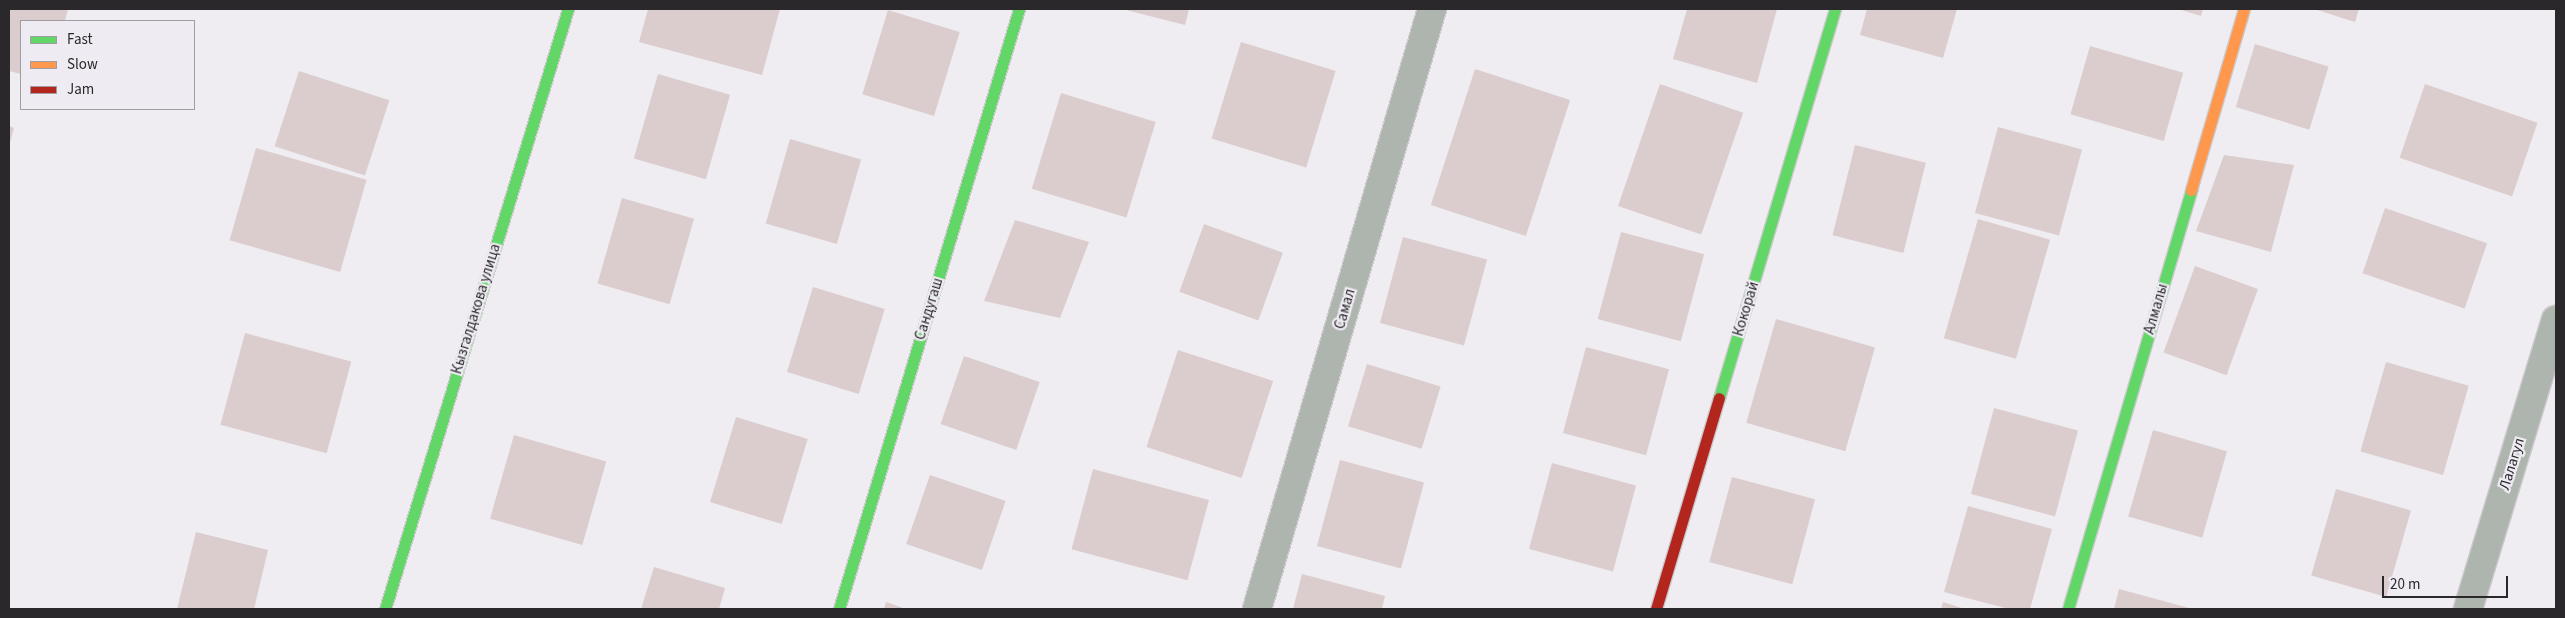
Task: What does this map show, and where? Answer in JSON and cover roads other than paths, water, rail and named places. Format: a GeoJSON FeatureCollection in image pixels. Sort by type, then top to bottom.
{"type":"FeatureCollection","features":[{"type":"Feature","properties":{"kind":"street","name":"Кызгалдакова улица"},"geometry":{"type":"LineString","coordinates":[[385,609],[568,9]]}},
{"type":"Feature","properties":{"kind":"street","name":"Сандугаш"},"geometry":{"type":"LineString","coordinates":[[839,609],[1019,9]]}},
{"type":"Feature","properties":{"kind":"street","name":"Самал"},"geometry":{"type":"LineString","coordinates":[[1257,609],[1432,9]]}},
{"type":"Feature","properties":{"kind":"street","name":"Кокорай"},"geometry":{"type":"LineString","coordinates":[[1656,609],[1835,9]]}},
{"type":"Feature","properties":{"kind":"street","name":"Алмалы"},"geometry":{"type":"LineString","coordinates":[[2068,609],[2244,9]]}},
{"type":"Feature","properties":{"kind":"street","name":"Лалагул"},"geometry":{"type":"LineString","coordinates":[[2468,609],[2556,320]]}}]}
